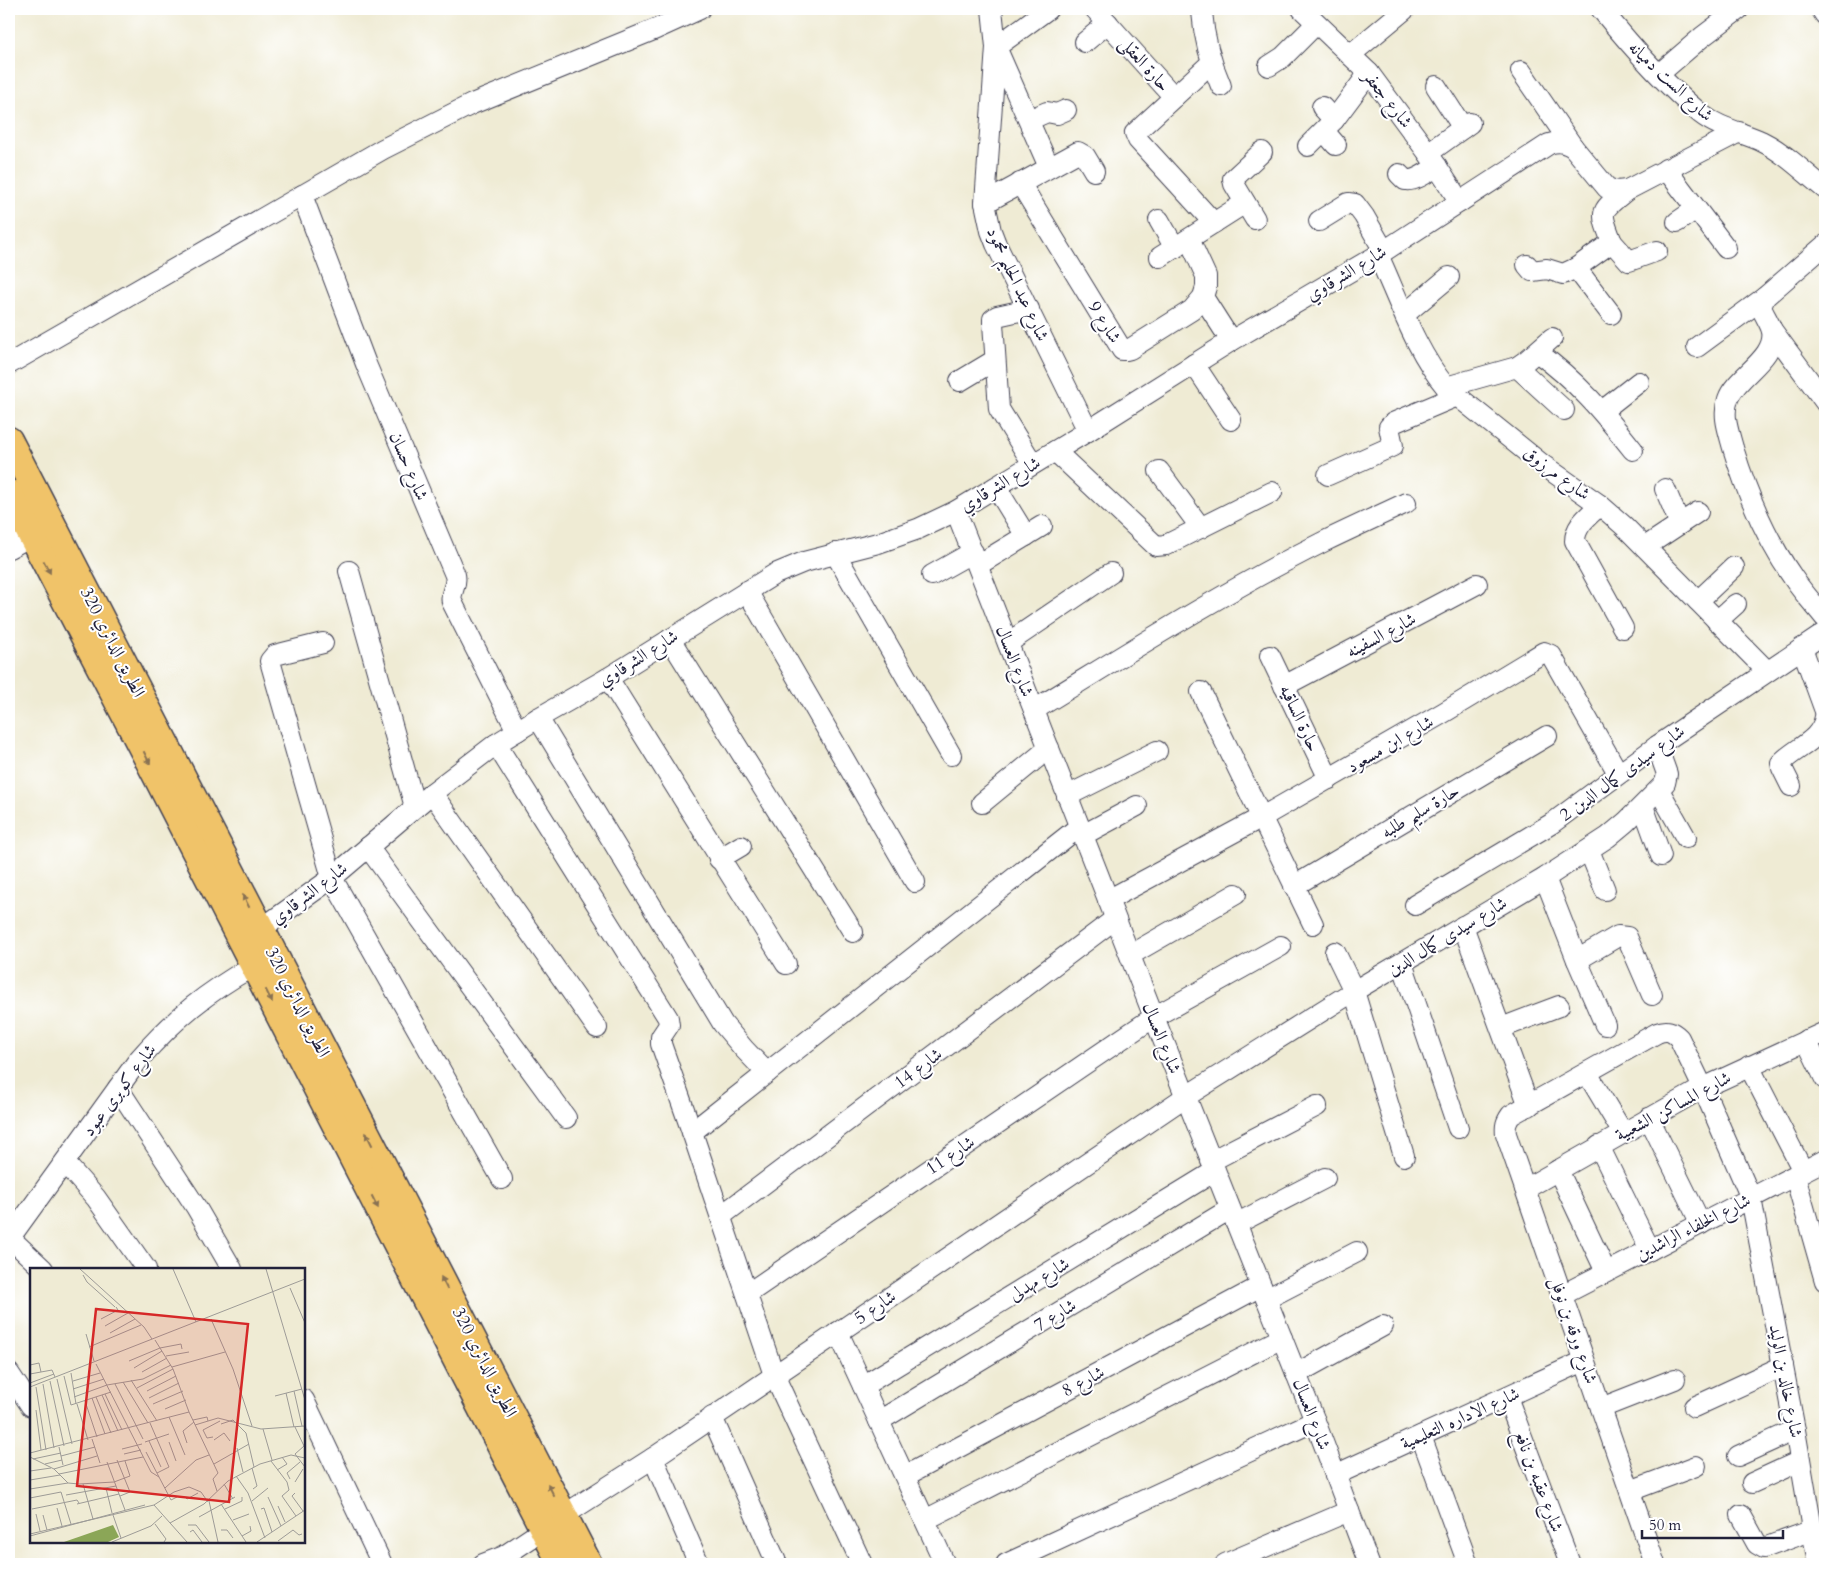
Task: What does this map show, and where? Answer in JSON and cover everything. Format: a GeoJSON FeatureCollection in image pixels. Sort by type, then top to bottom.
{"type":"FeatureCollection","features":[{"type":"Feature","properties":{"kind":"main road","name":"الطريق الدائري 320"},"geometry":{"type":"LineString","coordinates":[[9,440],[254,966],[561,1564]]}},
{"type":"Feature","properties":{"kind":"main road","name":"الطريق الدائري 320"},"geometry":{"type":"LineString","coordinates":[[9,492],[31,536],[261,929],[589,1564]]}},
{"type":"Feature","properties":{"kind":"street"},"geometry":{"type":"LineString","coordinates":[[9,364],[383,149],[472,104],[656,30],[700,9]]}},
{"type":"Feature","properties":{"kind":"street","name":"شارع عبد الحليم محمود"},"geometry":{"type":"LineString","coordinates":[[992,9],[996,47],[985,203],[989,224],[996,244],[1088,431]]}},
{"type":"Feature","properties":{"kind":"street"},"geometry":{"type":"LineString","coordinates":[[1048,9],[996,47],[1050,167]]}},
{"type":"Feature","properties":{"kind":"street","name":"شارع جعفر"},"geometry":{"type":"LineString","coordinates":[[1302,9],[1369,73],[1433,159],[1460,202]]}},
{"type":"Feature","properties":{"kind":"street","name":"شارع الست دميانه"},"geometry":{"type":"LineString","coordinates":[[1601,9],[1659,74],[1702,115],[1719,126],[1762,142],[1783,155],[1825,189]]}},
{"type":"Feature","properties":{"kind":"street"},"geometry":{"type":"LineString","coordinates":[[1659,74],[1702,37],[1740,9]]}},
{"type":"Feature","properties":{"kind":"street"},"geometry":{"type":"LineString","coordinates":[[1821,9],[1825,15]]}},
{"type":"Feature","properties":{"kind":"street"},"geometry":{"type":"LineString","coordinates":[[1350,55],[1404,10]]}},
{"type":"Feature","properties":{"kind":"street"},"geometry":{"type":"LineString","coordinates":[[1202,12],[1204,38],[1211,63],[1221,86]]}},
{"type":"Feature","properties":{"kind":"street"},"geometry":{"type":"LineString","coordinates":[[1085,42],[1101,16]]}},
{"type":"Feature","properties":{"kind":"street","name":"حارة العقلى"},"geometry":{"type":"LineString","coordinates":[[1101,16],[1174,97]]}},
{"type":"Feature","properties":{"kind":"street"},"geometry":{"type":"LineString","coordinates":[[1269,66],[1283,57],[1316,24]]}},
{"type":"Feature","properties":{"kind":"street"},"geometry":{"type":"LineString","coordinates":[[1211,63],[1138,130],[1135,133],[1135,137],[1214,223]]}},
{"type":"Feature","properties":{"kind":"street"},"geometry":{"type":"LineString","coordinates":[[1521,71],[1573,147],[1607,188],[1617,191],[1627,190]]}},
{"type":"Feature","properties":{"kind":"street"},"geometry":{"type":"LineString","coordinates":[[1308,146],[1329,126],[1369,73]]}},
{"type":"Feature","properties":{"kind":"street"},"geometry":{"type":"LineString","coordinates":[[1400,174],[1405,180],[1410,181],[1426,174],[1433,159],[1467,126],[1436,86]]}},
{"type":"Feature","properties":{"kind":"street"},"geometry":{"type":"LineString","coordinates":[[1029,120],[1047,112],[1057,114],[1066,110]]}},
{"type":"Feature","properties":{"kind":"street"},"geometry":{"type":"LineString","coordinates":[[1657,251],[1629,261],[1612,242],[1604,221],[1603,211],[1627,190],[1739,132]]}},
{"type":"Feature","properties":{"kind":"street","name":"شارع الشرقاوي"},"geometry":{"type":"LineString","coordinates":[[261,929],[332,878],[432,792],[496,744],[608,678],[747,590],[775,574],[804,562],[878,543],[918,529],[956,511],[1231,341],[1381,253],[1549,144],[1557,142],[1566,143],[1573,147]]}},
{"type":"Feature","properties":{"kind":"street"},"geometry":{"type":"LineString","coordinates":[[985,203],[1078,152],[1085,156],[1094,171]]}},
{"type":"Feature","properties":{"kind":"street"},"geometry":{"type":"LineString","coordinates":[[1175,248],[1214,223],[1250,211],[1233,179],[1262,152]]}},
{"type":"Feature","properties":{"kind":"street"},"geometry":{"type":"LineString","coordinates":[[1666,169],[1726,248]]}},
{"type":"Feature","properties":{"kind":"street","name":"شارع 9"},"geometry":{"type":"LineString","coordinates":[[1020,183],[1122,350],[1130,349],[1192,310],[1203,297]]}},
{"type":"Feature","properties":{"kind":"street","name":"شارع حسان"},"geometry":{"type":"LineString","coordinates":[[302,195],[366,364],[455,575],[456,584],[452,593],[452,602],[517,731]]}},
{"type":"Feature","properties":{"kind":"street","name":"شارع مرزوق"},"geometry":{"type":"LineString","coordinates":[[1319,221],[1348,203],[1354,204],[1364,216],[1405,314],[1433,371],[1451,392],[1543,465],[1600,505],[1767,671]]}},
{"type":"Feature","properties":{"kind":"street"},"geometry":{"type":"LineString","coordinates":[[1677,222],[1696,208]]}},
{"type":"Feature","properties":{"kind":"street"},"geometry":{"type":"LineString","coordinates":[[1159,220],[1175,248],[1206,276],[1206,287],[1203,297],[1231,341]]}},
{"type":"Feature","properties":{"kind":"street"},"geometry":{"type":"LineString","coordinates":[[1526,265],[1532,270],[1547,269],[1563,274],[1576,268],[1612,242]]}},
{"type":"Feature","properties":{"kind":"street"},"geometry":{"type":"LineString","coordinates":[[1697,346],[1766,297],[1825,246]]}},
{"type":"Feature","properties":{"kind":"street"},"geometry":{"type":"LineString","coordinates":[[1576,268],[1611,314]]}},
{"type":"Feature","properties":{"kind":"street"},"geometry":{"type":"LineString","coordinates":[[1405,314],[1449,277]]}},
{"type":"Feature","properties":{"kind":"street"},"geometry":{"type":"LineString","coordinates":[[1766,297],[1761,307],[1772,330],[1822,390]]}},
{"type":"Feature","properties":{"kind":"street"},"geometry":{"type":"LineString","coordinates":[[1028,310],[998,316],[993,319],[999,409],[1033,464]]}},
{"type":"Feature","properties":{"kind":"street"},"geometry":{"type":"LineString","coordinates":[[1772,330],[1772,343],[1768,351],[1735,387],[1728,398],[1725,412],[1727,426],[1754,506],[1772,545],[1794,580],[1825,618]]}},
{"type":"Feature","properties":{"kind":"street"},"geometry":{"type":"LineString","coordinates":[[1328,475],[1393,446],[1389,427],[1393,423],[1451,392],[1517,367],[1552,338]]}},
{"type":"Feature","properties":{"kind":"street"},"geometry":{"type":"LineString","coordinates":[[1537,352],[1561,369],[1582,389],[1633,450]]}},
{"type":"Feature","properties":{"kind":"street"},"geometry":{"type":"LineString","coordinates":[[960,381],[995,360]]}},
{"type":"Feature","properties":{"kind":"street"},"geometry":{"type":"LineString","coordinates":[[1194,364],[1231,420]]}},
{"type":"Feature","properties":{"kind":"street"},"geometry":{"type":"LineString","coordinates":[[1517,367],[1564,410]]}},
{"type":"Feature","properties":{"kind":"street"},"geometry":{"type":"LineString","coordinates":[[1602,411],[1639,382]]}},
{"type":"Feature","properties":{"kind":"street"},"geometry":{"type":"LineString","coordinates":[[1055,451],[1156,546],[1166,545],[1272,492]]}},
{"type":"Feature","properties":{"kind":"street"},"geometry":{"type":"LineString","coordinates":[[1159,471],[1201,528]]}},
{"type":"Feature","properties":{"kind":"street"},"geometry":{"type":"LineString","coordinates":[[932,575],[975,559],[1034,531],[996,487]]}},
{"type":"Feature","properties":{"kind":"street"},"geometry":{"type":"LineString","coordinates":[[1665,489],[1680,524]]}},
{"type":"Feature","properties":{"kind":"street"},"geometry":{"type":"LineString","coordinates":[[1034,710],[1221,597],[1323,542],[1406,504]]}},
{"type":"Feature","properties":{"kind":"street"},"geometry":{"type":"LineString","coordinates":[[1600,505],[1579,527],[1575,534],[1575,541],[1623,628]]}},
{"type":"Feature","properties":{"kind":"street","name":"شارع العسال"},"geometry":{"type":"LineString","coordinates":[[956,511],[1115,920],[1315,1421],[1369,1564]]}},
{"type":"Feature","properties":{"kind":"street"},"geometry":{"type":"LineString","coordinates":[[1645,548],[1698,512]]}},
{"type":"Feature","properties":{"kind":"street"},"geometry":{"type":"LineString","coordinates":[[9,548],[31,536]]}},
{"type":"Feature","properties":{"kind":"street"},"geometry":{"type":"LineString","coordinates":[[835,553],[951,756]]}},
{"type":"Feature","properties":{"kind":"street"},"geometry":{"type":"LineString","coordinates":[[1698,601],[1734,567]]}},
{"type":"Feature","properties":{"kind":"street"},"geometry":{"type":"LineString","coordinates":[[349,571],[415,807]]}},
{"type":"Feature","properties":{"kind":"street"},"geometry":{"type":"LineString","coordinates":[[1008,643],[1111,573]]}},
{"type":"Feature","properties":{"kind":"street","name":"شارع السفينه"},"geometry":{"type":"LineString","coordinates":[[1284,686],[1477,584]]}},
{"type":"Feature","properties":{"kind":"street"},"geometry":{"type":"LineString","coordinates":[[747,590],[915,882]]}},
{"type":"Feature","properties":{"kind":"street"},"geometry":{"type":"LineString","coordinates":[[1717,621],[1736,604]]}},
{"type":"Feature","properties":{"kind":"street","name":"شارع سيدى كمال الدين 2"},"geometry":{"type":"LineString","coordinates":[[1415,905],[1551,824],[1657,746],[1825,633]]}},
{"type":"Feature","properties":{"kind":"street"},"geometry":{"type":"LineString","coordinates":[[670,639],[853,932]]}},
{"type":"Feature","properties":{"kind":"street"},"geometry":{"type":"LineString","coordinates":[[322,643],[275,656],[270,661],[332,878],[502,1179]]}},
{"type":"Feature","properties":{"kind":"street"},"geometry":{"type":"LineString","coordinates":[[1802,648],[1825,711]]}},
{"type":"Feature","properties":{"kind":"street","name":"شارع ابن مسعود"},"geometry":{"type":"LineString","coordinates":[[1108,900],[1329,779],[1544,652],[1550,655],[1618,774]]}},
{"type":"Feature","properties":{"kind":"street","name":"حارة الساقيه"},"geometry":{"type":"LineString","coordinates":[[1270,656],[1329,779]]}},
{"type":"Feature","properties":{"kind":"street"},"geometry":{"type":"LineString","coordinates":[[608,678],[786,964]]}},
{"type":"Feature","properties":{"kind":"street"},"geometry":{"type":"LineString","coordinates":[[1201,692],[1313,924]]}},
{"type":"Feature","properties":{"kind":"street"},"geometry":{"type":"LineString","coordinates":[[1791,786],[1781,763],[1818,735],[1824,725],[1825,717]]}},
{"type":"Feature","properties":{"kind":"street"},"geometry":{"type":"LineString","coordinates":[[538,718],[719,1017],[744,1049],[767,1073]]}},
{"type":"Feature","properties":{"kind":"street","name":"حارة سليم طلبه"},"geometry":{"type":"LineString","coordinates":[[1294,886],[1547,736]]}},
{"type":"Feature","properties":{"kind":"street"},"geometry":{"type":"LineString","coordinates":[[496,744],[668,1018],[669,1025],[661,1037],[661,1044],[774,1375],[862,1564]]}},
{"type":"Feature","properties":{"kind":"street"},"geometry":{"type":"LineString","coordinates":[[1657,746],[1667,774],[1665,783],[1659,790],[1686,838]]}},
{"type":"Feature","properties":{"kind":"street"},"geometry":{"type":"LineString","coordinates":[[982,803],[1049,748]]}},
{"type":"Feature","properties":{"kind":"street"},"geometry":{"type":"LineString","coordinates":[[1067,796],[1157,750]]}},
{"type":"Feature","properties":{"kind":"street","name":"شارع سيدى كمال الدين"},"geometry":{"type":"LineString","coordinates":[[1185,1097],[1354,991],[1589,850],[1608,837],[1659,790]]}},
{"type":"Feature","properties":{"kind":"street"},"geometry":{"type":"LineString","coordinates":[[432,792],[597,1028]]}},
{"type":"Feature","properties":{"kind":"street"},"geometry":{"type":"LineString","coordinates":[[692,1132],[1081,831],[1137,806]]}},
{"type":"Feature","properties":{"kind":"street"},"geometry":{"type":"LineString","coordinates":[[1643,806],[1661,856]]}},
{"type":"Feature","properties":{"kind":"street"},"geometry":{"type":"LineString","coordinates":[[719,859],[741,846]]}},
{"type":"Feature","properties":{"kind":"street"},"geometry":{"type":"LineString","coordinates":[[368,847],[566,1118]]}},
{"type":"Feature","properties":{"kind":"street"},"geometry":{"type":"LineString","coordinates":[[1589,850],[1605,890]]}},
{"type":"Feature","properties":{"kind":"street"},"geometry":{"type":"LineString","coordinates":[[1545,878],[1605,1025]]}},
{"type":"Feature","properties":{"kind":"street"},"geometry":{"type":"LineString","coordinates":[[1130,955],[1236,894]]}},
{"type":"Feature","properties":{"kind":"street","name":"شارع 14"},"geometry":{"type":"LineString","coordinates":[[721,1216],[1115,920]]}},
{"type":"Feature","properties":{"kind":"street"},"geometry":{"type":"LineString","coordinates":[[1463,926],[1529,1106]]}},
{"type":"Feature","properties":{"kind":"street"},"geometry":{"type":"LineString","coordinates":[[1577,960],[1618,936],[1627,937],[1652,995]]}},
{"type":"Feature","properties":{"kind":"street","name":"شارع 11"},"geometry":{"type":"LineString","coordinates":[[747,1294],[1154,1017],[1281,946]]}},
{"type":"Feature","properties":{"kind":"street"},"geometry":{"type":"LineString","coordinates":[[1336,952],[1354,991],[1404,1156]]}},
{"type":"Feature","properties":{"kind":"street"},"geometry":{"type":"LineString","coordinates":[[1402,963],[1458,1128]]}},
{"type":"Feature","properties":{"kind":"street","name":"شارع كوبرى عبود"},"geometry":{"type":"LineString","coordinates":[[9,1238],[118,1088],[164,1031],[220,985],[254,966]]}},
{"type":"Feature","properties":{"kind":"street"},"geometry":{"type":"LineString","coordinates":[[1501,1028],[1559,1006]]}},
{"type":"Feature","properties":{"kind":"street","name":"شارع ورقه بن نوفل"},"geometry":{"type":"LineString","coordinates":[[1655,1564],[1505,1127],[1511,1115],[1588,1073],[1657,1032],[1665,1030],[1673,1032],[1679,1038],[1703,1088]]}},
{"type":"Feature","properties":{"kind":"street","name":"شارع المساكن الشعبية"},"geometry":{"type":"LineString","coordinates":[[1525,1188],[1703,1088],[1825,1032]]}},
{"type":"Feature","properties":{"kind":"street"},"geometry":{"type":"LineString","coordinates":[[1806,1040],[1825,1079]]}},
{"type":"Feature","properties":{"kind":"street"},"geometry":{"type":"LineString","coordinates":[[1749,1066],[1799,1174],[1825,1280]]}},
{"type":"Feature","properties":{"kind":"street"},"geometry":{"type":"LineString","coordinates":[[1588,1073],[1623,1133]]}},
{"type":"Feature","properties":{"kind":"street"},"geometry":{"type":"LineString","coordinates":[[118,1088],[196,1207],[231,1268]]}},
{"type":"Feature","properties":{"kind":"street","name":"شارع خالد بن الوليد"},"geometry":{"type":"LineString","coordinates":[[1703,1088],[1751,1198],[1800,1462],[1816,1522],[1818,1564]]}},
{"type":"Feature","properties":{"kind":"street","name":"شارع 5"},"geometry":{"type":"LineString","coordinates":[[564,1516],[653,1458],[1185,1097]]}},
{"type":"Feature","properties":{"kind":"street","name":"شارع مهدلى"},"geometry":{"type":"LineString","coordinates":[[863,1386],[1213,1166],[1317,1106]]}},
{"type":"Feature","properties":{"kind":"street"},"geometry":{"type":"LineString","coordinates":[[1649,1118],[1701,1224]]}},
{"type":"Feature","properties":{"kind":"street"},"geometry":{"type":"LineString","coordinates":[[1599,1146],[1650,1250]]}},
{"type":"Feature","properties":{"kind":"street","name":"شارع الخلفاء الراشدين"},"geometry":{"type":"LineString","coordinates":[[1562,1294],[1825,1160]]}},
{"type":"Feature","properties":{"kind":"street"},"geometry":{"type":"LineString","coordinates":[[65,1163],[106,1211],[145,1268]]}},
{"type":"Feature","properties":{"kind":"street"},"geometry":{"type":"LineString","coordinates":[[1558,1170],[1606,1272]]}},
{"type":"Feature","properties":{"kind":"street","name":"شارع 7"},"geometry":{"type":"LineString","coordinates":[[879,1421],[1233,1217],[1325,1178]]}},
{"type":"Feature","properties":{"kind":"street"},"geometry":{"type":"LineString","coordinates":[[9,1238],[42,1268]]}},
{"type":"Feature","properties":{"kind":"street","name":"شارع 8"},"geometry":{"type":"LineString","coordinates":[[905,1476],[1264,1292],[1358,1252]]}},
{"type":"Feature","properties":{"kind":"street"},"geometry":{"type":"LineString","coordinates":[[1296,1374],[1383,1326]]}},
{"type":"Feature","properties":{"kind":"street"},"geometry":{"type":"LineString","coordinates":[[838,1332],[945,1564]]}},
{"type":"Feature","properties":{"kind":"street"},"geometry":{"type":"LineString","coordinates":[[925,1520],[1282,1338]]}},
{"type":"Feature","properties":{"kind":"street","name":"شارع الاداره التعليمية"},"geometry":{"type":"LineString","coordinates":[[1335,1475],[1584,1361]]}},
{"type":"Feature","properties":{"kind":"street"},"geometry":{"type":"LineString","coordinates":[[1694,1407],[1783,1366]]}},
{"type":"Feature","properties":{"kind":"street"},"geometry":{"type":"LineString","coordinates":[[9,1373],[30,1404]]}},
{"type":"Feature","properties":{"kind":"street"},"geometry":{"type":"LineString","coordinates":[[1601,1408],[1676,1379]]}},
{"type":"Feature","properties":{"kind":"street","name":"شارع عقبه بن نافع"},"geometry":{"type":"LineString","coordinates":[[1507,1397],[1570,1564]]}},
{"type":"Feature","properties":{"kind":"street"},"geometry":{"type":"LineString","coordinates":[[305,1402],[382,1564]]}},
{"type":"Feature","properties":{"kind":"street"},"geometry":{"type":"LineString","coordinates":[[712,1417],[777,1564]]}},
{"type":"Feature","properties":{"kind":"street"},"geometry":{"type":"LineString","coordinates":[[1006,1564],[1315,1421]]}},
{"type":"Feature","properties":{"kind":"street"},"geometry":{"type":"LineString","coordinates":[[1738,1456],[1795,1430]]}},
{"type":"Feature","properties":{"kind":"street"},"geometry":{"type":"LineString","coordinates":[[1421,1436],[1468,1564]]}},
{"type":"Feature","properties":{"kind":"street"},"geometry":{"type":"LineString","coordinates":[[653,1458],[699,1564]]}},
{"type":"Feature","properties":{"kind":"street"},"geometry":{"type":"LineString","coordinates":[[1752,1483],[1800,1462]]}},
{"type":"Feature","properties":{"kind":"street"},"geometry":{"type":"LineString","coordinates":[[1630,1491],[1696,1466]]}},
{"type":"Feature","properties":{"kind":"street"},"geometry":{"type":"LineString","coordinates":[[1225,1564],[1349,1511]]}},
{"type":"Feature","properties":{"kind":"street"},"geometry":{"type":"LineString","coordinates":[[1741,1515],[1757,1544],[1764,1548],[1816,1522]]}},
{"type":"Feature","properties":{"kind":"street"},"geometry":{"type":"LineString","coordinates":[[483,1564],[504,1556],[543,1530]]}}]}
